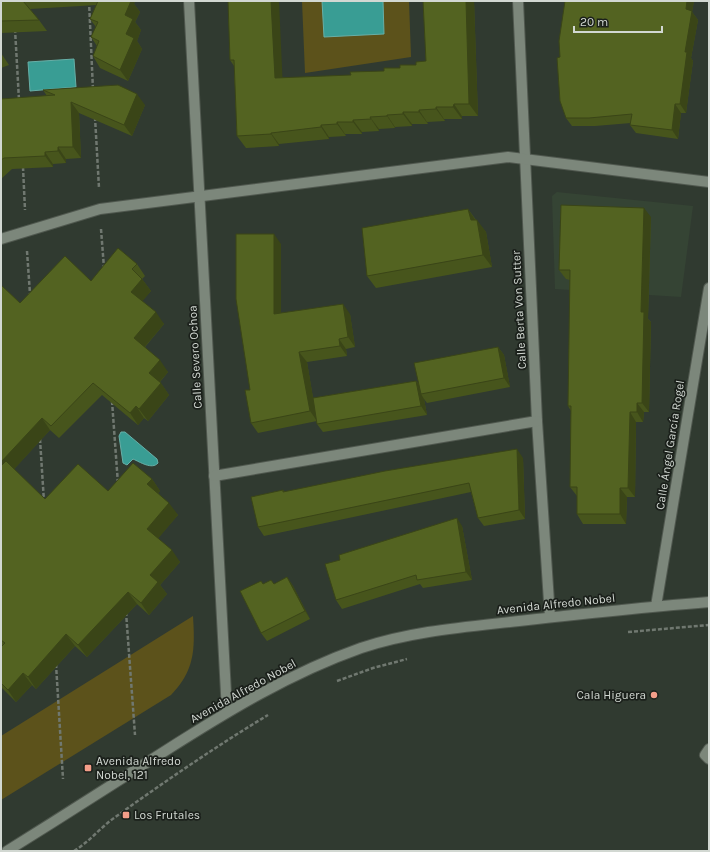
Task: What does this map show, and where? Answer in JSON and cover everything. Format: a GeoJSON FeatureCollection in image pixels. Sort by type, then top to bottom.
{"type":"FeatureCollection","features":[{"type":"Feature","properties":{"kind":"street","name":"Calle Severo Ochoa"},"geometry":{"type":"LineString","coordinates":[[189,1],[227,712]]}},
{"type":"Feature","properties":{"kind":"street","name":"Calle Berta Von Sutter"},"geometry":{"type":"LineString","coordinates":[[518,1],[537,421],[550,617]]}},
{"type":"Feature","properties":{"kind":"street"},"geometry":{"type":"LineString","coordinates":[[1,239],[100,209],[508,157],[709,182]]}},
{"type":"Feature","properties":{"kind":"street","name":"Calle Ángel García Rogel"},"geometry":{"type":"LineString","coordinates":[[656,606],[709,288]]}},
{"type":"Feature","properties":{"kind":"street"},"geometry":{"type":"LineString","coordinates":[[214,476],[537,421]]}},
{"type":"Feature","properties":{"kind":"street","name":"Avenida Alfredo Nobel"},"geometry":{"type":"LineString","coordinates":[[7,851],[227,712],[274,685],[303,671],[362,648],[395,638],[447,629],[656,606],[709,602]]}},
{"type":"Feature","properties":{"kind":"street"},"geometry":{"type":"LineString","coordinates":[[709,749],[705,755],[709,759]]}},
{"type":"Feature","properties":{"kind":"path"},"geometry":{"type":"LineString","coordinates":[[89,1],[94,93]]}},
{"type":"Feature","properties":{"kind":"path"},"geometry":{"type":"LineString","coordinates":[[15,25],[19,104]]}},
{"type":"Feature","properties":{"kind":"path"},"geometry":{"type":"LineString","coordinates":[[94,109],[104,273]]}},
{"type":"Feature","properties":{"kind":"path"},"geometry":{"type":"LineString","coordinates":[[22,160],[30,295]]}},
{"type":"Feature","properties":{"kind":"path"},"geometry":{"type":"LineString","coordinates":[[112,400],[118,488]]}},
{"type":"Feature","properties":{"kind":"path"},"geometry":{"type":"LineString","coordinates":[[40,438],[45,509]]}},
{"type":"Feature","properties":{"kind":"path"},"geometry":{"type":"LineString","coordinates":[[126,608],[135,735]]}},
{"type":"Feature","properties":{"kind":"path"},"geometry":{"type":"LineString","coordinates":[[624,632],[709,625]]}},
{"type":"Feature","properties":{"kind":"path"},"geometry":{"type":"LineString","coordinates":[[333,683],[373,668],[411,658]]}},
{"type":"Feature","properties":{"kind":"path"},"geometry":{"type":"LineString","coordinates":[[55,660],[63,779]]}},
{"type":"Feature","properties":{"kind":"path"},"geometry":{"type":"LineString","coordinates":[[74,851],[84,845],[104,825],[214,747],[269,714]]}},
{"type":"Feature","properties":{"kind":"shaded area"},"geometry":{"type":"Polygon","coordinates":[[[302,1],[409,1],[411,57],[305,73],[302,1]]]}},
{"type":"Feature","properties":{"kind":"shaded area"},"geometry":{"type":"Polygon","coordinates":[[[557,192],[693,206],[681,297],[555,289],[552,196],[557,192]]]}},
{"type":"Feature","properties":{"kind":"shaded area"},"geometry":{"type":"Polygon","coordinates":[[[193,616],[194,639],[192,658],[185,677],[171,695],[1,800],[1,736],[193,616]]]}},
{"type":"Feature","properties":{"kind":"water"},"geometry":{"type":"Polygon","coordinates":[[[322,1],[383,1],[384,34],[324,37],[322,1]]]}},
{"type":"Feature","properties":{"kind":"water"},"geometry":{"type":"Polygon","coordinates":[[[74,59],[76,87],[30,91],[28,62],[74,59]]]}},
{"type":"Feature","properties":{"kind":"water"},"geometry":{"type":"Polygon","coordinates":[[[121,432],[125,432],[157,459],[158,463],[153,466],[149,466],[133,459],[127,465],[123,463],[119,436],[121,432]]]}},
{"type":"Feature","properties":{"kind":"building"},"geometry":{"type":"Polygon","coordinates":[[[1,1],[23,1],[39,20],[1,21],[1,1]]]}},
{"type":"Feature","properties":{"kind":"building"},"geometry":{"type":"Polygon","coordinates":[[[98,1],[131,1],[125,15],[133,19],[126,34],[134,38],[120,70],[93,56],[99,41],[91,37],[98,22],[90,19],[98,1]]]}},
{"type":"Feature","properties":{"kind":"building"},"geometry":{"type":"Polygon","coordinates":[[[228,1],[271,1],[275,78],[351,75],[350,72],[384,71],[384,68],[400,68],[400,65],[416,65],[416,62],[426,61],[423,1],[466,1],[469,104],[454,104],[453,107],[436,107],[436,109],[419,110],[419,112],[403,112],[403,114],[370,117],[371,119],[353,120],[353,122],[337,122],[337,124],[321,125],[321,127],[271,134],[237,136],[234,60],[230,60],[228,1]]]}},
{"type":"Feature","properties":{"kind":"building"},"geometry":{"type":"Polygon","coordinates":[[[565,1],[687,1],[686,9],[692,11],[685,52],[687,52],[680,104],[675,104],[672,130],[630,125],[632,114],[589,118],[566,118],[560,101],[557,58],[560,57],[559,41],[565,1]]]}},
{"type":"Feature","properties":{"kind":"building"},"geometry":{"type":"Polygon","coordinates":[[[118,85],[137,94],[124,125],[71,102],[73,147],[58,147],[58,151],[45,152],[45,156],[4,158],[1,160],[1,99],[55,95],[43,90],[118,85]]]}},
{"type":"Feature","properties":{"kind":"building"},"geometry":{"type":"Polygon","coordinates":[[[561,205],[644,208],[641,312],[644,312],[642,403],[637,403],[637,412],[630,412],[628,488],[620,488],[620,514],[577,514],[577,487],[570,487],[571,406],[568,406],[570,270],[559,270],[561,205]]]}},
{"type":"Feature","properties":{"kind":"building"},"geometry":{"type":"Polygon","coordinates":[[[468,209],[471,220],[477,220],[483,255],[367,276],[362,228],[468,209]]]}},
{"type":"Feature","properties":{"kind":"building"},"geometry":{"type":"Polygon","coordinates":[[[236,234],[274,234],[274,314],[343,304],[348,337],[339,339],[340,346],[299,352],[310,411],[251,423],[245,390],[250,390],[236,299],[236,234]]]}},
{"type":"Feature","properties":{"kind":"building"},"geometry":{"type":"Polygon","coordinates":[[[118,248],[137,264],[132,269],[142,279],[131,292],[156,312],[134,338],[160,360],[149,373],[161,383],[139,409],[136,406],[130,413],[93,383],[51,426],[42,418],[1,462],[1,285],[20,303],[65,256],[91,281],[118,248]]]}},
{"type":"Feature","properties":{"kind":"building"},"geometry":{"type":"Polygon","coordinates":[[[498,347],[504,378],[421,394],[414,363],[498,347]]]}},
{"type":"Feature","properties":{"kind":"building"},"geometry":{"type":"Polygon","coordinates":[[[416,381],[421,406],[317,424],[313,398],[416,381]]]}},
{"type":"Feature","properties":{"kind":"building"},"geometry":{"type":"Polygon","coordinates":[[[517,449],[519,510],[478,518],[469,483],[258,527],[251,497],[385,471],[517,449]]]}},
{"type":"Feature","properties":{"kind":"building"},"geometry":{"type":"Polygon","coordinates":[[[6,461],[45,499],[78,464],[108,491],[133,463],[152,479],[147,484],[169,503],[147,529],[172,550],[150,575],[158,582],[141,603],[128,592],[78,645],[66,634],[28,677],[23,673],[8,690],[1,683],[1,647],[5,643],[1,640],[1,466],[6,461]]]}},
{"type":"Feature","properties":{"kind":"building"},"geometry":{"type":"Polygon","coordinates":[[[457,518],[466,572],[417,580],[416,575],[336,600],[325,564],[340,560],[339,555],[457,518]]]}},
{"type":"Feature","properties":{"kind":"building"},"geometry":{"type":"Polygon","coordinates":[[[287,577],[305,611],[261,633],[240,591],[261,581],[263,584],[271,580],[274,584],[287,577]]]}},
{"type":"Feature","properties":{"kind":"place","name":"Cala Higuera"},"geometry":{"type":"Point","coordinates":[654,695]}},
{"type":"Feature","properties":{"kind":"place","name":"Avenida Alfredo Nobel, 121"},"geometry":{"type":"Point","coordinates":[88,768]}},
{"type":"Feature","properties":{"kind":"place","name":"Los Frutales"},"geometry":{"type":"Point","coordinates":[126,815]}}]}
